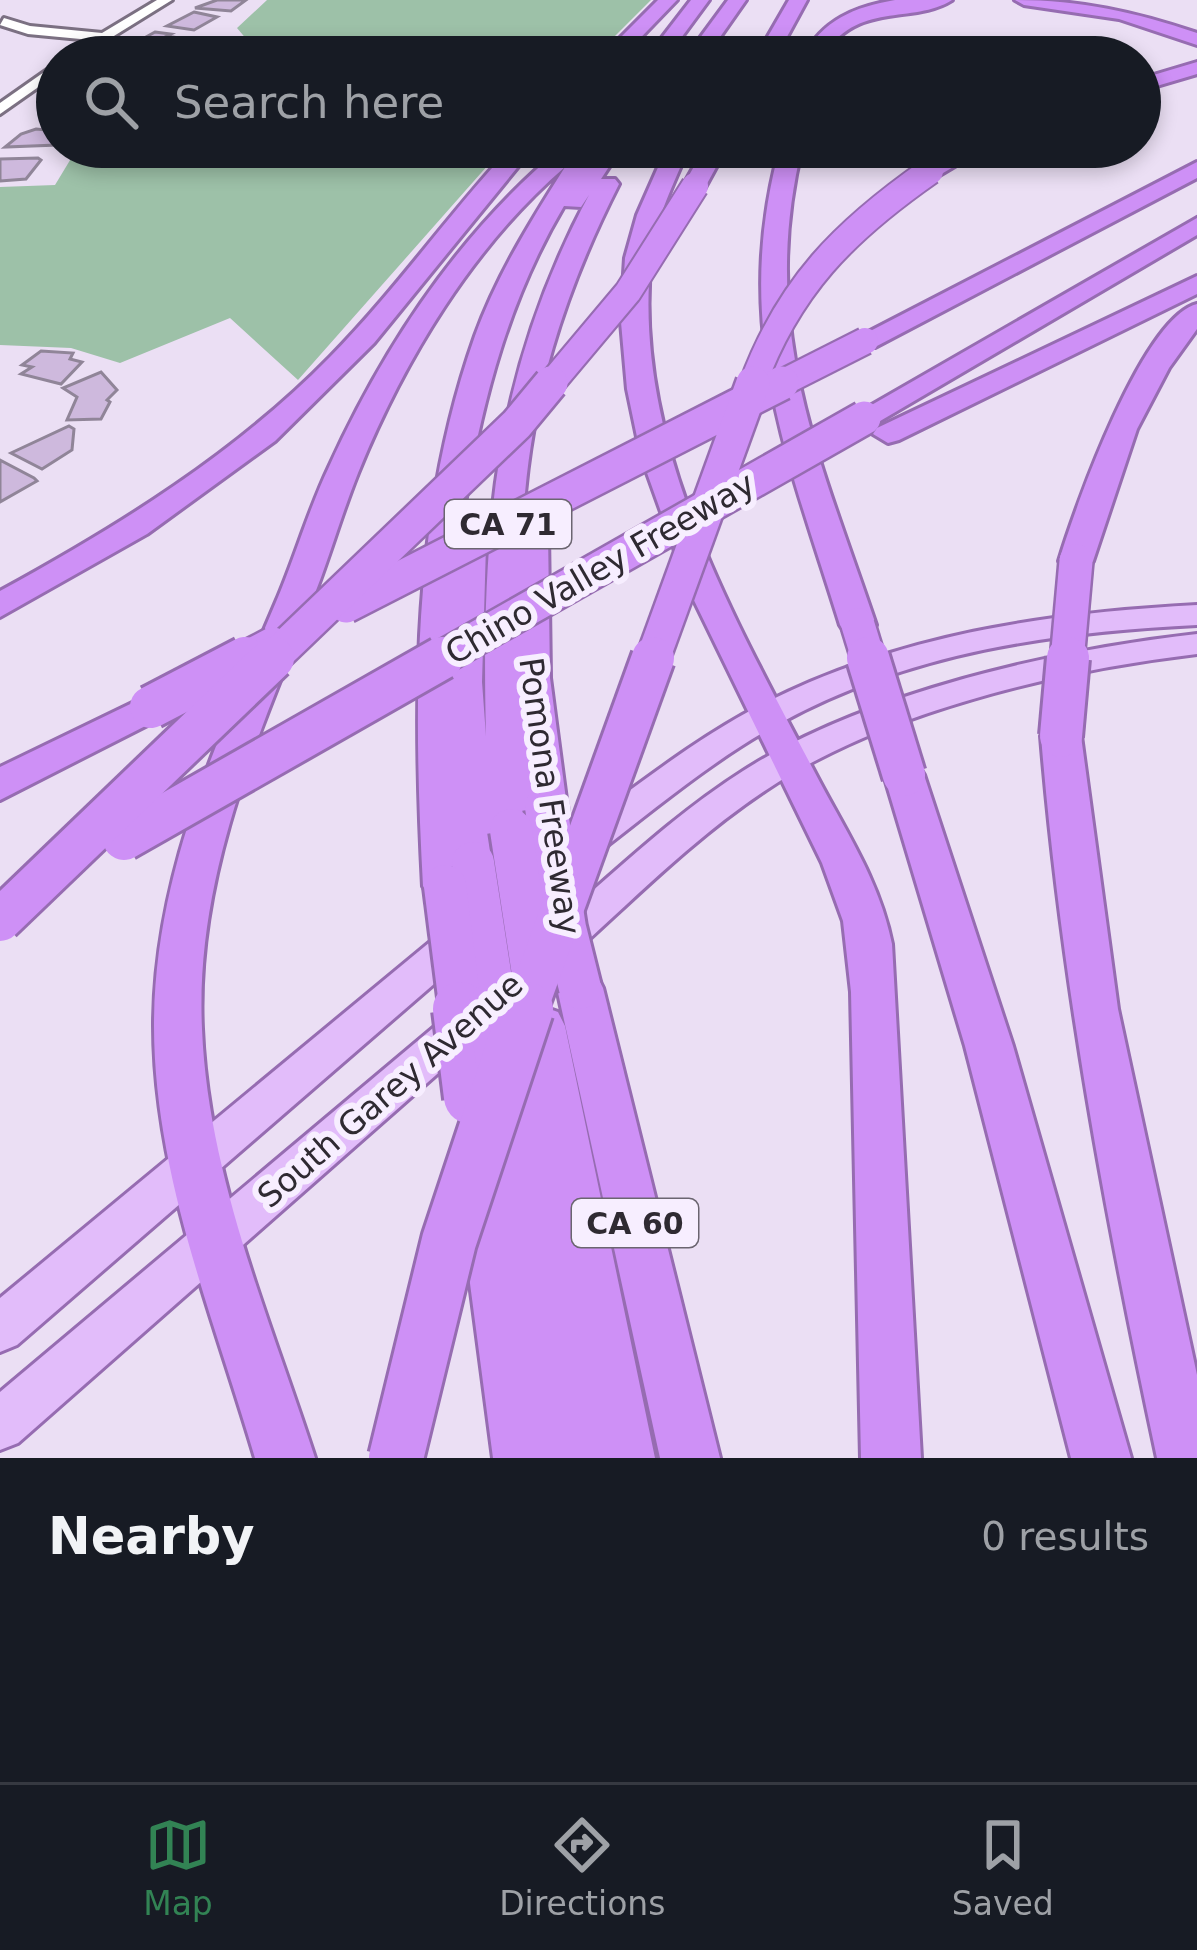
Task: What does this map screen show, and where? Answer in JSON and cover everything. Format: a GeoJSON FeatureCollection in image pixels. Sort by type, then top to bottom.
{"type":"FeatureCollection","features":[{"type":"Feature","properties":{"kind":"highway"},"geometry":{"type":"LineString","coordinates":[[631,36],[668,0]]}},
{"type":"Feature","properties":{"kind":"highway"},"geometry":{"type":"LineString","coordinates":[[673,36],[700,0]]}},
{"type":"Feature","properties":{"kind":"highway"},"geometry":{"type":"LineString","coordinates":[[692,36],[719,0]]}},
{"type":"Feature","properties":{"kind":"highway"},"geometry":{"type":"LineString","coordinates":[[711,36],[737,0]]}},
{"type":"Feature","properties":{"kind":"highway"},"geometry":{"type":"LineString","coordinates":[[731,36],[754,0]]}},
{"type":"Feature","properties":{"kind":"highway"},"geometry":{"type":"LineString","coordinates":[[778,36],[798,0]]}},
{"type":"Feature","properties":{"kind":"highway"},"geometry":{"type":"LineString","coordinates":[[825,36],[851,19],[943,0]]}},
{"type":"Feature","properties":{"kind":"highway"},"geometry":{"type":"LineString","coordinates":[[1024,0],[1108,10],[1197,39]]}},
{"type":"Feature","properties":{"kind":"highway"},"geometry":{"type":"LineString","coordinates":[[1161,168],[1197,145]]}},
{"type":"Feature","properties":{"kind":"highway"},"geometry":{"type":"LineString","coordinates":[[0,606],[165,507],[306,397],[368,332],[505,168]]}},
{"type":"Feature","properties":{"kind":"highway"},"geometry":{"type":"LineString","coordinates":[[285,1458],[196,1168],[182,1087],[178,1024],[184,919],[202,840],[240,731],[342,473],[408,345],[464,266],[548,168]]}},
{"type":"Feature","properties":{"kind":"highway"},"geometry":{"type":"LineString","coordinates":[[577,168],[543,217],[483,345],[456,451],[436,611],[433,697],[459,874],[505,1062],[625,1458]]}},
{"type":"Feature","properties":{"kind":"highway"},"geometry":{"type":"LineString","coordinates":[[459,874],[471,510],[482,434],[526,291],[554,232],[597,168]]}},
{"type":"Feature","properties":{"kind":"highway"},"geometry":{"type":"LineString","coordinates":[[523,1458],[505,1062],[528,819],[499,669],[505,506],[519,400],[561,269],[619,168]]}},
{"type":"Feature","properties":{"kind":"highway","name":"Pomona Freeway"},"geometry":{"type":"LineString","coordinates":[[642,168],[604,224],[582,274],[562,328],[540,423],[530,549],[528,819],[580,988],[690,1458]]}},
{"type":"Feature","properties":{"kind":"highway"},"geometry":{"type":"LineString","coordinates":[[669,168],[638,257],[634,323],[640,384],[667,488],[788,760],[850,876],[870,952],[891,1458]]}},
{"type":"Feature","properties":{"kind":"highway"},"geometry":{"type":"LineString","coordinates":[[0,920],[517,424],[628,292],[704,168]]}},
{"type":"Feature","properties":{"kind":"highway"},"geometry":{"type":"LineString","coordinates":[[787,168],[772,238],[777,343],[791,410],[995,1067],[1101,1458]]}},
{"type":"Feature","properties":{"kind":"highway"},"geometry":{"type":"LineString","coordinates":[[396,1458],[449,1241],[498,1086],[770,336],[788,301],[845,232],[934,168]]}},
{"type":"Feature","properties":{"kind":"highway"},"geometry":{"type":"LineString","coordinates":[[983,279],[1160,168]]}},
{"type":"Feature","properties":{"kind":"highway","name":"CA 71"},"geometry":{"type":"LineString","coordinates":[[0,785],[1197,170]]}},
{"type":"Feature","properties":{"kind":"highway"},"geometry":{"type":"LineString","coordinates":[[876,426],[1197,225]]}},
{"type":"Feature","properties":{"kind":"highway"},"geometry":{"type":"LineString","coordinates":[[876,426],[1100,331],[1197,284]]}},
{"type":"Feature","properties":{"kind":"highway"},"geometry":{"type":"LineString","coordinates":[[1187,1458],[1128,1204],[1093,1012],[1071,863],[1061,736],[1076,561],[1113,445],[1164,352],[1197,312]]}},
{"type":"Feature","properties":{"kind":"highway","name":"Chino Valley Freeway"},"geometry":{"type":"LineString","coordinates":[[0,908],[659,535],[876,426]]}},
{"type":"Feature","properties":{"kind":"highway"},"geometry":{"type":"LineString","coordinates":[[0,776],[58,754]]}},
{"type":"Feature","properties":{"kind":"highway"},"geometry":{"type":"LineString","coordinates":[[505,1062],[572,1458]]}},
{"type":"Feature","properties":{"kind":"main road","name":"South Garey Avenue"},"geometry":{"type":"LineString","coordinates":[[0,1328],[196,1168],[499,905],[767,715],[841,679],[974,637],[1099,620],[1197,615]]}},
{"type":"Feature","properties":{"kind":"main road","name":"South Garey Avenue"},"geometry":{"type":"LineString","coordinates":[[0,1425],[710,814],[788,760],[880,721],[1021,674],[1101,656],[1197,644]]}},
{"type":"Feature","properties":{"kind":"street"},"geometry":{"type":"LineString","coordinates":[[106,36],[166,0]]}},
{"type":"Feature","properties":{"kind":"street"},"geometry":{"type":"LineString","coordinates":[[4,22],[28,30],[93,36]]}},
{"type":"Feature","properties":{"kind":"street"},"geometry":{"type":"LineString","coordinates":[[2,106],[36,82]]}},
{"type":"Feature","properties":{"kind":"green space"},"geometry":{"type":"Polygon","coordinates":[[[267,0],[651,0],[615,36],[244,36],[237,28],[267,0]]]}},
{"type":"Feature","properties":{"kind":"green space"},"geometry":{"type":"Polygon","coordinates":[[[65,168],[485,168],[298,380],[230,318],[120,363],[71,348],[0,345],[0,187],[55,185],[65,168]]]}},
{"type":"Feature","properties":{"kind":"building"},"geometry":{"type":"Polygon","coordinates":[[[217,0],[246,0],[231,11],[195,8],[217,0]]]}},
{"type":"Feature","properties":{"kind":"building"},"geometry":{"type":"Polygon","coordinates":[[[194,12],[217,17],[194,30],[167,26],[194,12]]]}},
{"type":"Feature","properties":{"kind":"building"},"geometry":{"type":"Polygon","coordinates":[[[36,129],[36,146],[5,147],[36,129]]]}},
{"type":"Feature","properties":{"kind":"building"},"geometry":{"type":"Polygon","coordinates":[[[36,158],[26,179],[0,181],[0,159],[36,158]]]}},
{"type":"Feature","properties":{"kind":"building"},"geometry":{"type":"Polygon","coordinates":[[[41,351],[73,353],[70,359],[82,362],[61,384],[21,374],[32,367],[22,365],[41,351]]]}},
{"type":"Feature","properties":{"kind":"building"},"geometry":{"type":"Polygon","coordinates":[[[101,372],[117,390],[107,400],[101,419],[67,420],[77,397],[63,388],[101,372]]]}},
{"type":"Feature","properties":{"kind":"building"},"geometry":{"type":"Polygon","coordinates":[[[69,426],[74,429],[72,450],[42,469],[11,453],[69,426]]]}},
{"type":"Feature","properties":{"kind":"building"},"geometry":{"type":"Polygon","coordinates":[[[0,460],[34,478],[37,481],[0,502],[0,460]]]}}]}
